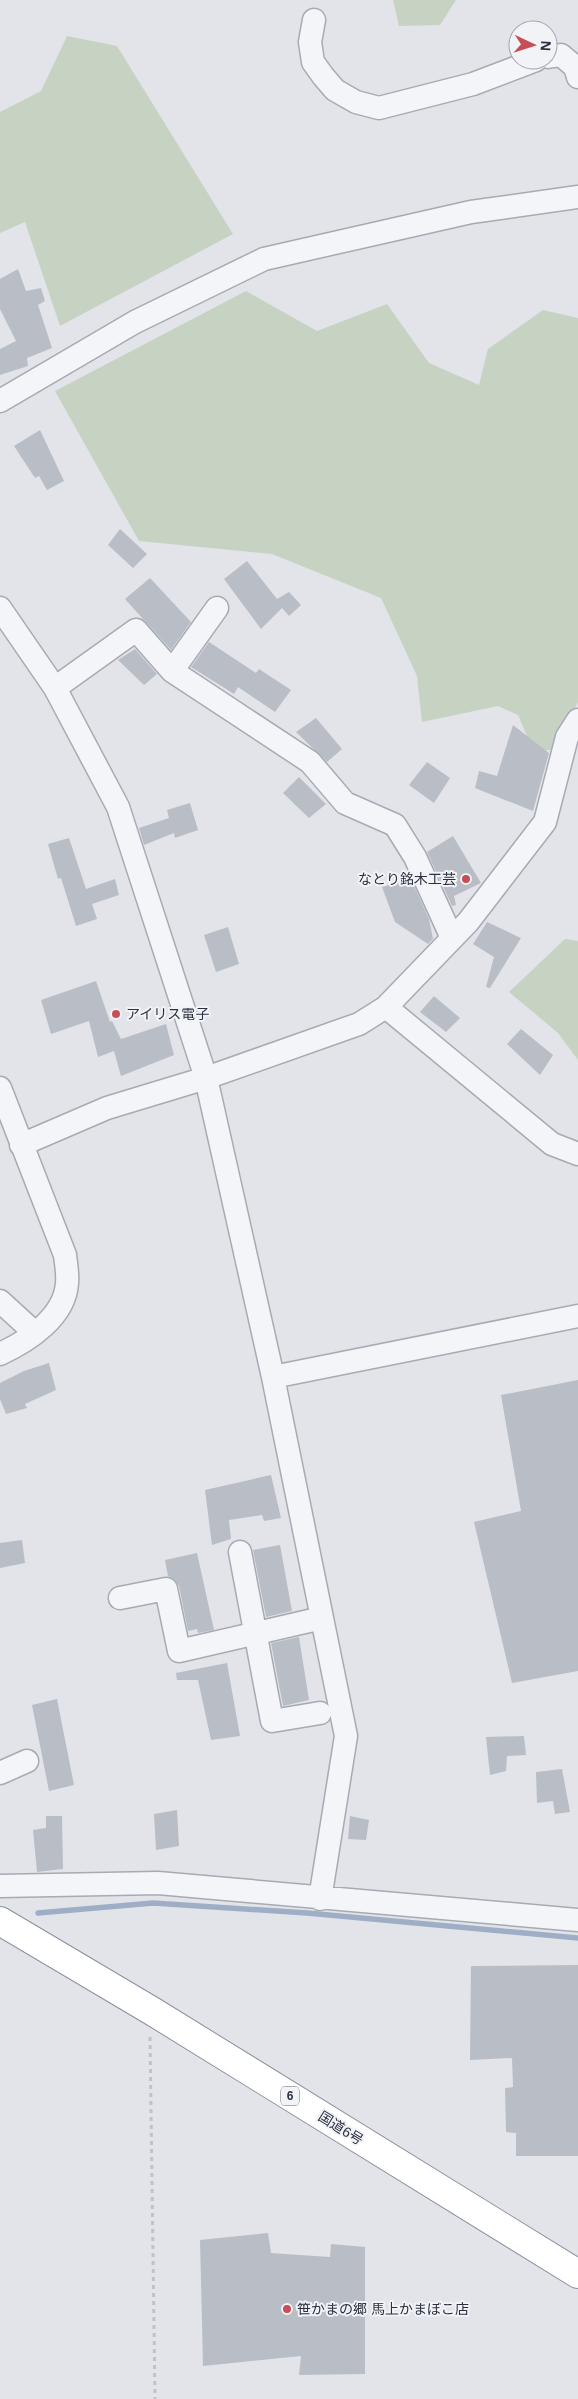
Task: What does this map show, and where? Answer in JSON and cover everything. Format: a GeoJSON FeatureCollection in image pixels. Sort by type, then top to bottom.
{"type":"FeatureCollection","features":[{"type":"Feature","properties":{"kind":"highway","name":"国道6号"},"geometry":{"type":"LineString","coordinates":[[0,1921],[152,2011],[578,2274]]}},
{"type":"Feature","properties":{"kind":"street"},"geometry":{"type":"LineString","coordinates":[[314,20],[310,42],[313,62],[323,76],[335,90],[356,102],[379,108],[474,84],[510,70]]}},
{"type":"Feature","properties":{"kind":"street"},"geometry":{"type":"LineString","coordinates":[[558,55],[561,55],[575,67],[578,77]]}},
{"type":"Feature","properties":{"kind":"street"},"geometry":{"type":"LineString","coordinates":[[0,401],[135,322],[264,259],[472,212],[578,197]]}},
{"type":"Feature","properties":{"kind":"street"},"geometry":{"type":"LineString","coordinates":[[0,608],[55,688],[118,806],[206,1078],[273,1377],[346,1736],[320,1899]]}},
{"type":"Feature","properties":{"kind":"street"},"geometry":{"type":"LineString","coordinates":[[172,671],[217,608]]}},
{"type":"Feature","properties":{"kind":"street"},"geometry":{"type":"LineString","coordinates":[[55,688],[136,630],[172,671],[310,762],[345,803],[395,825],[415,857],[452,938]]}},
{"type":"Feature","properties":{"kind":"street"},"geometry":{"type":"LineString","coordinates":[[21,1145],[107,1108],[206,1078],[359,1024],[386,1007],[468,922],[545,822],[567,737],[578,720]]}},
{"type":"Feature","properties":{"kind":"street"},"geometry":{"type":"LineString","coordinates":[[386,1007],[552,1144],[578,1154]]}},
{"type":"Feature","properties":{"kind":"street"},"geometry":{"type":"LineString","coordinates":[[0,1088],[65,1255],[67,1284],[59,1307],[47,1325],[0,1354]]}},
{"type":"Feature","properties":{"kind":"street"},"geometry":{"type":"LineString","coordinates":[[0,1301],[35,1333]]}},
{"type":"Feature","properties":{"kind":"street"},"geometry":{"type":"LineString","coordinates":[[273,1377],[578,1316]]}},
{"type":"Feature","properties":{"kind":"street"},"geometry":{"type":"LineString","coordinates":[[240,1552],[272,1721],[320,1713]]}},
{"type":"Feature","properties":{"kind":"street"},"geometry":{"type":"LineString","coordinates":[[120,1598],[166,1589],[179,1651],[322,1618]]}},
{"type":"Feature","properties":{"kind":"street"},"geometry":{"type":"LineString","coordinates":[[0,1773],[28,1760]]}},
{"type":"Feature","properties":{"kind":"street"},"geometry":{"type":"LineString","coordinates":[[0,1886],[158,1883],[320,1899],[578,1920]]}},
{"type":"Feature","properties":{"kind":"path"},"geometry":{"type":"LineString","coordinates":[[152,2011],[155,2399]]}},
{"type":"Feature","properties":{"kind":"green space"},"geometry":{"type":"Polygon","coordinates":[[[393,0],[456,0],[440,25],[399,26],[393,0]]]}},
{"type":"Feature","properties":{"kind":"green space"},"geometry":{"type":"Polygon","coordinates":[[[67,36],[117,46],[233,234],[60,326],[25,222],[0,233],[0,112],[41,91],[67,36]]]}},
{"type":"Feature","properties":{"kind":"green space"},"geometry":{"type":"Polygon","coordinates":[[[246,291],[317,331],[387,304],[429,363],[479,385],[488,349],[543,310],[578,318],[578,702],[554,750],[533,750],[518,715],[498,706],[422,722],[417,676],[381,598],[272,554],[139,541],[55,391],[246,291]]]}},
{"type":"Feature","properties":{"kind":"green space"},"geometry":{"type":"Polygon","coordinates":[[[565,939],[578,941],[578,1060],[558,1033],[509,992],[565,939]]]}},
{"type":"Feature","properties":{"kind":"building"},"geometry":{"type":"Polygon","coordinates":[[[18,269],[26,291],[41,288],[45,301],[38,305],[52,348],[27,358],[28,366],[0,375],[0,349],[16,341],[0,309],[0,279],[18,269]]]}},
{"type":"Feature","properties":{"kind":"building"},"geometry":{"type":"Polygon","coordinates":[[[40,430],[64,481],[47,490],[39,476],[35,478],[14,446],[40,430]]]}},
{"type":"Feature","properties":{"kind":"building"},"geometry":{"type":"Polygon","coordinates":[[[120,529],[147,554],[133,568],[108,545],[120,529]]]}},
{"type":"Feature","properties":{"kind":"building"},"geometry":{"type":"Polygon","coordinates":[[[247,561],[277,599],[289,592],[301,605],[289,616],[282,608],[261,629],[224,579],[247,561]]]}},
{"type":"Feature","properties":{"kind":"building"},"geometry":{"type":"Polygon","coordinates":[[[150,578],[191,622],[171,650],[125,599],[150,578]]]}},
{"type":"Feature","properties":{"kind":"building"},"geometry":{"type":"Polygon","coordinates":[[[209,642],[256,673],[259,669],[291,690],[275,712],[238,687],[234,694],[191,667],[209,642]]]}},
{"type":"Feature","properties":{"kind":"building"},"geometry":{"type":"Polygon","coordinates":[[[135,649],[157,674],[144,685],[118,660],[135,649]]]}},
{"type":"Feature","properties":{"kind":"building"},"geometry":{"type":"Polygon","coordinates":[[[316,718],[342,749],[327,762],[296,732],[316,718]]]}},
{"type":"Feature","properties":{"kind":"building"},"geometry":{"type":"Polygon","coordinates":[[[513,725],[549,753],[533,811],[475,788],[479,771],[497,776],[513,725]]]}},
{"type":"Feature","properties":{"kind":"building"},"geometry":{"type":"Polygon","coordinates":[[[427,762],[450,778],[434,803],[409,785],[427,762]]]}},
{"type":"Feature","properties":{"kind":"building"},"geometry":{"type":"Polygon","coordinates":[[[299,777],[326,804],[309,818],[283,793],[299,777]]]}},
{"type":"Feature","properties":{"kind":"building"},"geometry":{"type":"Polygon","coordinates":[[[190,803],[198,830],[175,838],[174,833],[144,845],[139,828],[169,818],[167,810],[190,803]]]}},
{"type":"Feature","properties":{"kind":"building"},"geometry":{"type":"Polygon","coordinates":[[[453,836],[481,883],[454,896],[456,905],[452,906],[427,852],[453,836]]]}},
{"type":"Feature","properties":{"kind":"building"},"geometry":{"type":"Polygon","coordinates":[[[69,838],[86,889],[115,879],[119,895],[92,904],[97,919],[76,926],[61,878],[58,879],[48,844],[69,838]]]}},
{"type":"Feature","properties":{"kind":"building"},"geometry":{"type":"Polygon","coordinates":[[[411,879],[429,919],[433,939],[428,944],[395,922],[382,887],[411,879]]]}},
{"type":"Feature","properties":{"kind":"building"},"geometry":{"type":"Polygon","coordinates":[[[487,922],[521,938],[490,988],[486,987],[494,957],[473,944],[487,922]]]}},
{"type":"Feature","properties":{"kind":"building"},"geometry":{"type":"Polygon","coordinates":[[[228,927],[239,964],[216,972],[204,935],[228,927]]]}},
{"type":"Feature","properties":{"kind":"building"},"geometry":{"type":"Polygon","coordinates":[[[96,981],[110,1022],[112,1021],[121,1039],[166,1024],[174,1055],[121,1076],[114,1051],[98,1057],[89,1021],[51,1034],[41,1000],[96,981]]]}},
{"type":"Feature","properties":{"kind":"building"},"geometry":{"type":"Polygon","coordinates":[[[434,996],[460,1018],[446,1032],[420,1012],[434,996]]]}},
{"type":"Feature","properties":{"kind":"building"},"geometry":{"type":"Polygon","coordinates":[[[521,1029],[553,1055],[540,1075],[507,1044],[521,1029]]]}},
{"type":"Feature","properties":{"kind":"building"},"geometry":{"type":"Polygon","coordinates":[[[49,1363],[56,1390],[25,1404],[27,1408],[6,1414],[0,1399],[0,1383],[24,1371],[49,1363]]]}},
{"type":"Feature","properties":{"kind":"building"},"geometry":{"type":"Polygon","coordinates":[[[578,1380],[578,1671],[512,1683],[474,1522],[521,1511],[501,1395],[578,1380]]]}},
{"type":"Feature","properties":{"kind":"building"},"geometry":{"type":"Polygon","coordinates":[[[271,1475],[281,1518],[264,1521],[262,1515],[229,1520],[231,1539],[212,1545],[205,1490],[271,1475]]]}},
{"type":"Feature","properties":{"kind":"building"},"geometry":{"type":"Polygon","coordinates":[[[22,1540],[25,1563],[0,1568],[0,1543],[22,1540]]]}},
{"type":"Feature","properties":{"kind":"building"},"geometry":{"type":"Polygon","coordinates":[[[280,1545],[292,1611],[266,1617],[253,1550],[280,1545]]]}},
{"type":"Feature","properties":{"kind":"building"},"geometry":{"type":"Polygon","coordinates":[[[197,1553],[214,1630],[198,1633],[197,1629],[188,1631],[179,1586],[175,1580],[168,1576],[165,1560],[197,1553]]]}},
{"type":"Feature","properties":{"kind":"building"},"geometry":{"type":"Polygon","coordinates":[[[299,1637],[309,1700],[283,1706],[271,1643],[299,1637]]]}},
{"type":"Feature","properties":{"kind":"building"},"geometry":{"type":"Polygon","coordinates":[[[227,1663],[240,1736],[211,1740],[198,1680],[177,1680],[176,1673],[227,1663]]]}},
{"type":"Feature","properties":{"kind":"building"},"geometry":{"type":"Polygon","coordinates":[[[57,1699],[74,1785],[49,1791],[32,1705],[57,1699]]]}},
{"type":"Feature","properties":{"kind":"building"},"geometry":{"type":"Polygon","coordinates":[[[524,1736],[526,1755],[507,1756],[506,1771],[490,1775],[486,1737],[524,1736]]]}},
{"type":"Feature","properties":{"kind":"building"},"geometry":{"type":"Polygon","coordinates":[[[562,1769],[570,1812],[555,1814],[553,1801],[537,1803],[536,1772],[562,1769]]]}},
{"type":"Feature","properties":{"kind":"building"},"geometry":{"type":"Polygon","coordinates":[[[177,1810],[179,1846],[156,1850],[154,1814],[177,1810]]]}},
{"type":"Feature","properties":{"kind":"building"},"geometry":{"type":"Polygon","coordinates":[[[46,1816],[62,1816],[63,1869],[37,1872],[33,1830],[46,1828],[46,1816]]]}},
{"type":"Feature","properties":{"kind":"building"},"geometry":{"type":"Polygon","coordinates":[[[350,1816],[369,1820],[366,1840],[348,1839],[350,1816]]]}},
{"type":"Feature","properties":{"kind":"building"},"geometry":{"type":"Polygon","coordinates":[[[578,1965],[578,2156],[516,2156],[516,2133],[506,2132],[505,2088],[513,2087],[512,2058],[470,2060],[471,1966],[578,1965]]]}},
{"type":"Feature","properties":{"kind":"building"},"geometry":{"type":"Polygon","coordinates":[[[268,2233],[271,2253],[330,2257],[331,2244],[365,2247],[365,2374],[299,2375],[301,2356],[203,2366],[200,2240],[268,2233]]]}},
{"type":"Feature","properties":{"kind":"waterway"},"geometry":{"type":"LineString","coordinates":[[38,1913],[153,1903],[307,1913],[578,1938]]}},
{"type":"Feature","properties":{"kind":"place","name":"なとり銘木工芸"},"geometry":{"type":"Point","coordinates":[466,879]}},
{"type":"Feature","properties":{"kind":"place","name":"アイリス電子"},"geometry":{"type":"Point","coordinates":[116,1014]}},
{"type":"Feature","properties":{"kind":"place","name":"笹かまの郷 馬上かまぼこ店"},"geometry":{"type":"Point","coordinates":[287,2309]}}]}
